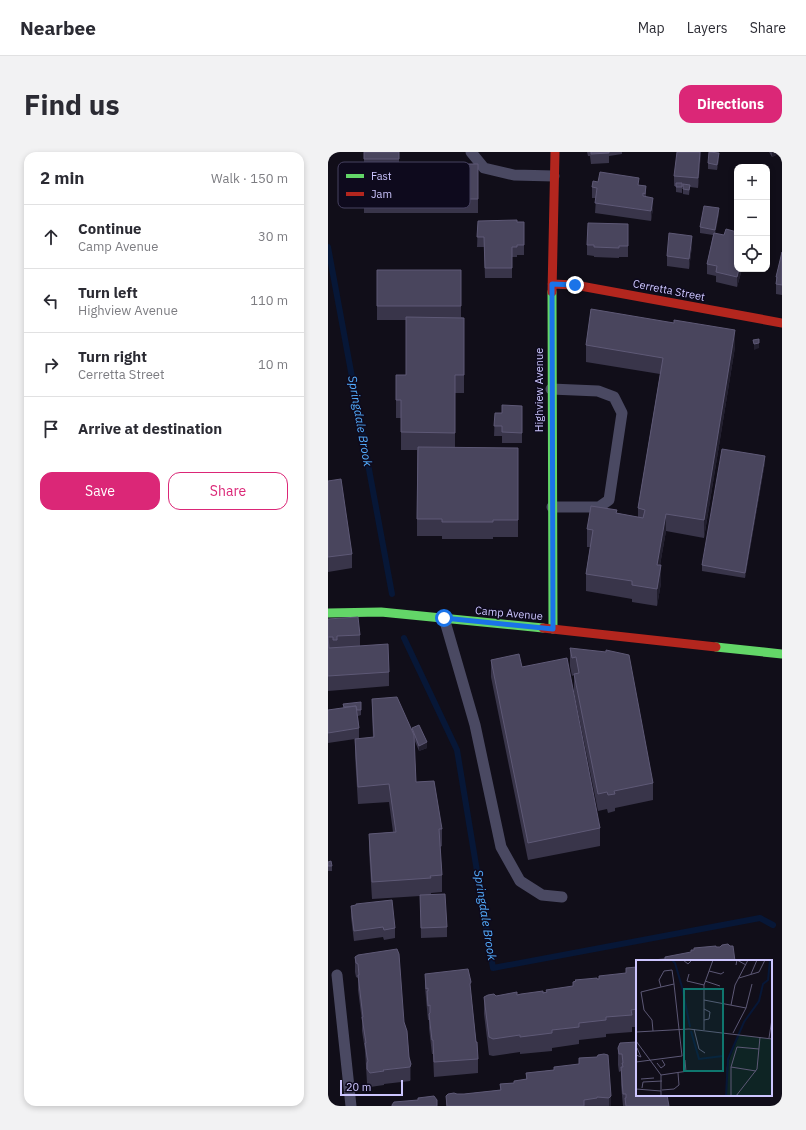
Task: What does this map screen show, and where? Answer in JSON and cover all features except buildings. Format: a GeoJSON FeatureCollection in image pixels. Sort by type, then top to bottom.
{"type":"FeatureCollection","features":[{"type":"Feature","properties":{"kind":"street","name":"Highview Avenue"},"geometry":{"type":"LineString","coordinates":[[553,629],[551,388],[555,152]]}},
{"type":"Feature","properties":{"kind":"street","name":"Cerretta Street"},"geometry":{"type":"LineString","coordinates":[[552,284],[575,285],[782,323]]}},
{"type":"Feature","properties":{"kind":"street","name":"Camp Avenue"},"geometry":{"type":"LineString","coordinates":[[328,613],[381,612],[782,654]]}},
{"type":"Feature","properties":{"kind":"lane"},"geometry":{"type":"LineString","coordinates":[[471,152],[484,168],[514,174],[554,176]]}},
{"type":"Feature","properties":{"kind":"lane"},"geometry":{"type":"LineString","coordinates":[[551,388],[598,391],[614,397],[622,413],[609,500],[599,507],[552,508]]}},
{"type":"Feature","properties":{"kind":"lane"},"geometry":{"type":"LineString","coordinates":[[444,618],[475,725],[501,847],[520,882],[542,895],[562,897]]}},
{"type":"Feature","properties":{"kind":"lane"},"geometry":{"type":"LineString","coordinates":[[336,975],[351,1106]]}},
{"type":"Feature","properties":{"kind":"waterway","name":"Springdale Brook"},"geometry":{"type":"LineString","coordinates":[[328,247],[392,594]]}},
{"type":"Feature","properties":{"kind":"waterway","name":"Springdale Brook"},"geometry":{"type":"LineString","coordinates":[[404,638],[457,750],[493,968],[760,918],[773,925]]}},
{"type":"Feature","properties":{"kind":"traffic: fast"},"geometry":{"type":"LineString","coordinates":[[552,292],[553,629]]}},
{"type":"Feature","properties":{"kind":"traffic: fast"},"geometry":{"type":"LineString","coordinates":[[328,613],[381,612],[543,628]]}},
{"type":"Feature","properties":{"kind":"traffic: fast"},"geometry":{"type":"LineString","coordinates":[[716,647],[782,654]]}},
{"type":"Feature","properties":{"kind":"traffic: jam"},"geometry":{"type":"LineString","coordinates":[[552,292],[555,152]]}},
{"type":"Feature","properties":{"kind":"traffic: jam"},"geometry":{"type":"LineString","coordinates":[[552,284],[575,285],[782,323]]}},
{"type":"Feature","properties":{"kind":"traffic: jam"},"geometry":{"type":"LineString","coordinates":[[543,628],[716,647]]}},
{"type":"Feature","properties":{"kind":"route"},"geometry":{"type":"LineString","coordinates":[[444,618],[553,629],[551,388],[552,284],[575,285]]}}]}
